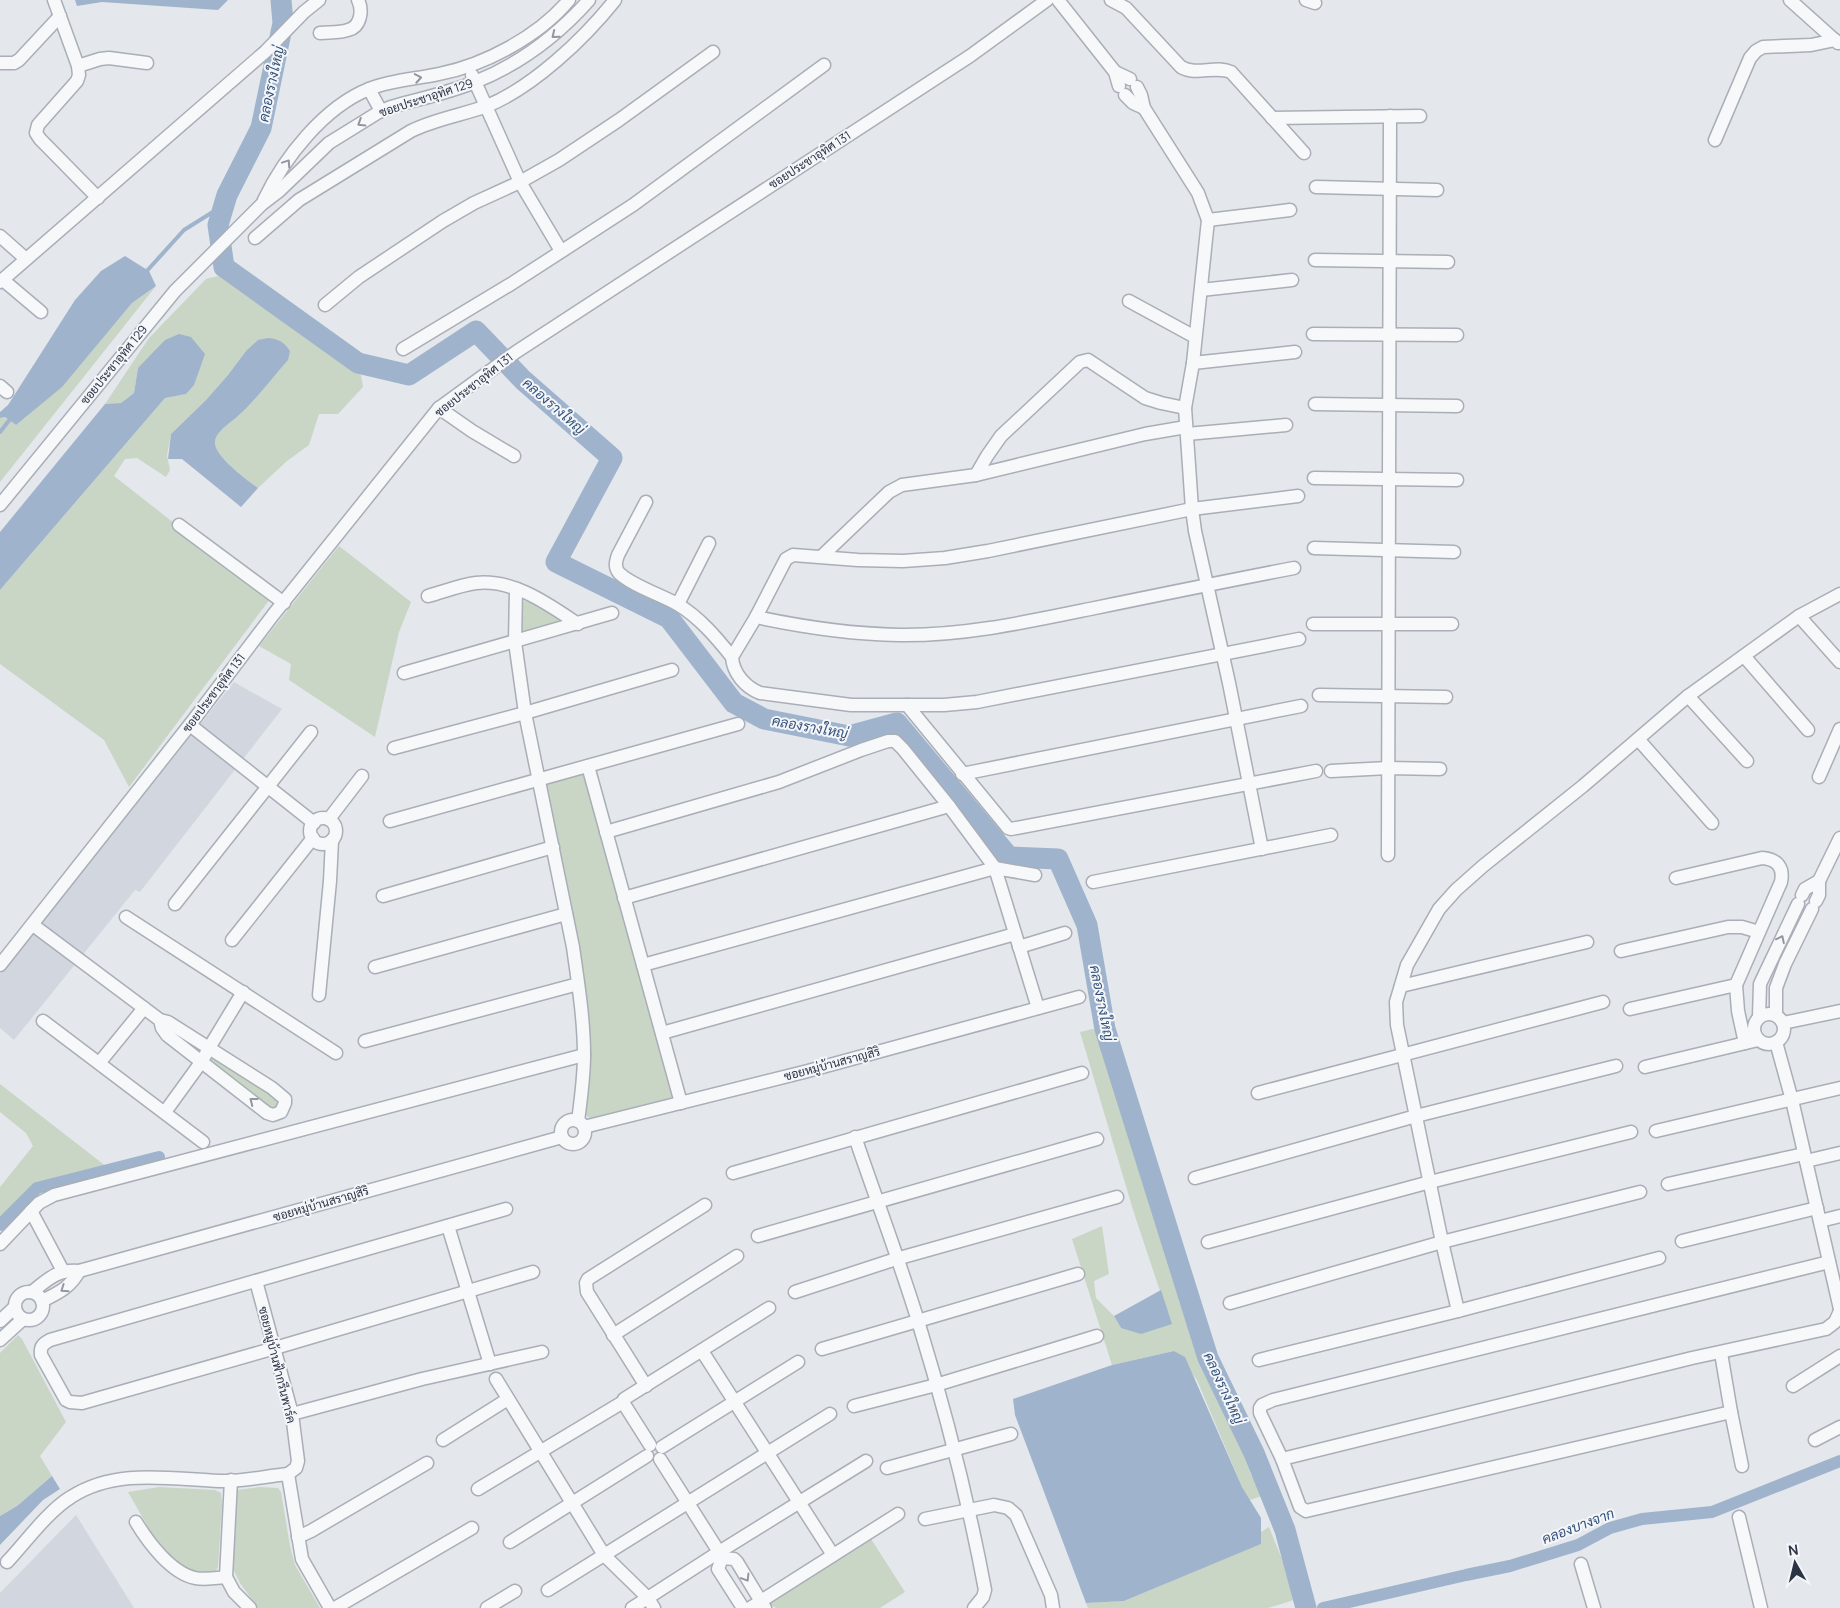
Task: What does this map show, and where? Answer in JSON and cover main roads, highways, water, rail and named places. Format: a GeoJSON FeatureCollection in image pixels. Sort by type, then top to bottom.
{"type":"FeatureCollection","features":[{"type":"Feature","properties":{"kind":"water"},"geometry":{"type":"Polygon","coordinates":[[[75,0],[228,0],[218,10],[102,2],[77,6],[75,0]]]}},
{"type":"Feature","properties":{"kind":"water"},"geometry":{"type":"Polygon","coordinates":[[[125,256],[149,271],[156,286],[132,303],[62,387],[16,425],[5,417],[0,418],[0,412],[8,405],[75,300],[101,271],[125,256]]]}},
{"type":"Feature","properties":{"kind":"water"},"geometry":{"type":"Polygon","coordinates":[[[179,334],[191,337],[205,354],[194,385],[186,394],[165,398],[0,590],[0,532],[105,404],[121,403],[134,393],[138,368],[165,340],[179,334]]]}},
{"type":"Feature","properties":{"kind":"water"},"geometry":{"type":"Polygon","coordinates":[[[268,338],[278,340],[286,345],[290,351],[288,360],[252,402],[220,432],[215,440],[217,450],[221,456],[258,488],[241,507],[182,459],[168,459],[171,434],[206,400],[246,351],[258,340],[268,338]]]}},
{"type":"Feature","properties":{"kind":"water"},"geometry":{"type":"Polygon","coordinates":[[[1161,1290],[1172,1324],[1141,1334],[1121,1328],[1114,1316],[1161,1290]]]}},
{"type":"Feature","properties":{"kind":"water"},"geometry":{"type":"Polygon","coordinates":[[[1174,1351],[1185,1357],[1242,1487],[1261,1518],[1261,1544],[1124,1601],[1086,1603],[1015,1415],[1013,1399],[1112,1365],[1174,1351]]]}},
{"type":"Feature","properties":{"kind":"water"},"geometry":{"type":"Polygon","coordinates":[[[52,1476],[60,1489],[43,1500],[0,1545],[0,1516],[17,1506],[52,1476]]]}},
{"type":"Feature","properties":{"kind":"waterway","name":"คลองรางใหญ่"},"geometry":{"type":"LineString","coordinates":[[281,0],[283,23],[261,128],[227,195],[218,225],[224,267],[358,363],[409,375],[476,331],[523,380],[612,458],[556,562],[669,618],[734,703],[764,719],[849,736],[897,723],[1009,857],[1058,859],[1087,925],[1105,1029],[1208,1358],[1254,1453],[1285,1530],[1306,1608]]}},
{"type":"Feature","properties":{"kind":"waterway"},"geometry":{"type":"LineString","coordinates":[[145,273],[184,230],[224,205]]}},
{"type":"Feature","properties":{"kind":"waterway"},"geometry":{"type":"LineString","coordinates":[[0,432],[11,418]]}},
{"type":"Feature","properties":{"kind":"waterway"},"geometry":{"type":"LineString","coordinates":[[0,1225],[37,1188],[159,1157]]}},
{"type":"Feature","properties":{"kind":"waterway","name":"คลองบางจาก"},"geometry":{"type":"LineString","coordinates":[[1323,1608],[1510,1566],[1578,1545],[1610,1528],[1642,1519],[1712,1512],[1840,1461]]}}]}
